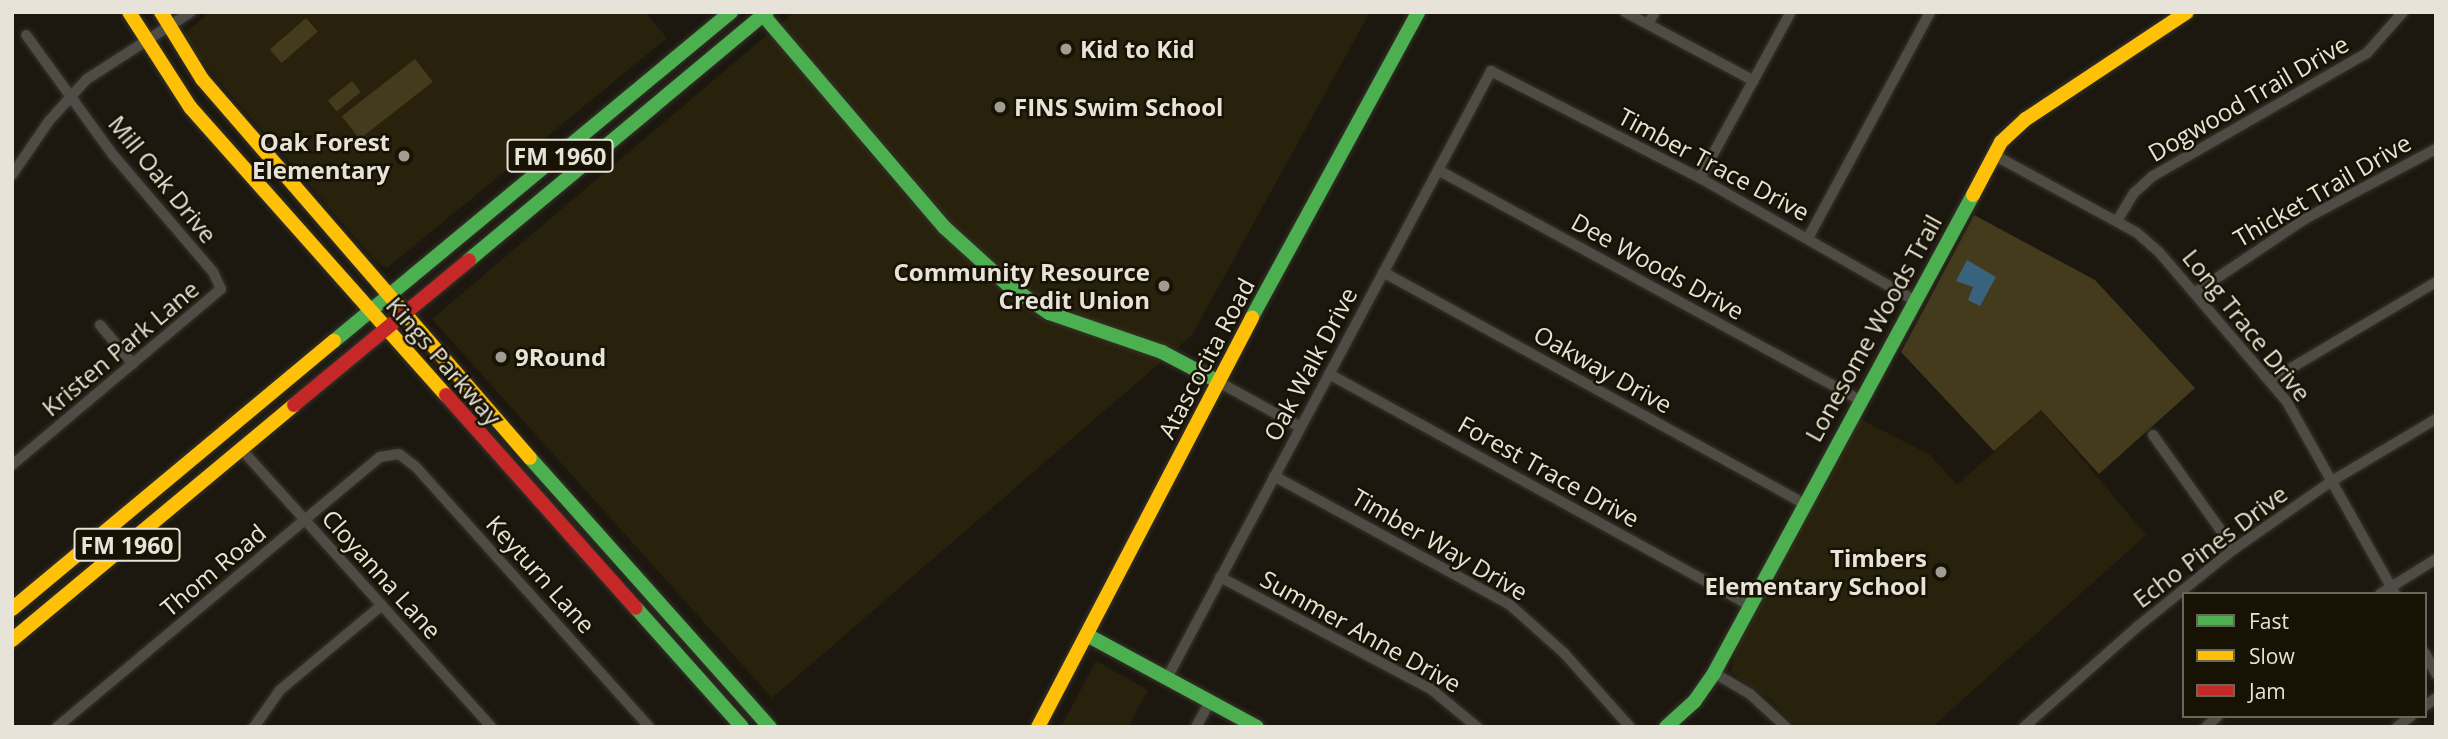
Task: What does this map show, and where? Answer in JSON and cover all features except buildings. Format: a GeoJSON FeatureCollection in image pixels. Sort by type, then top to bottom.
{"type":"FeatureCollection","features":[{"type":"Feature","properties":{"kind":"street","name":"Kings Parkway"},"geometry":{"type":"LineString","coordinates":[[129,12],[190,107],[385,330],[742,727]]}},
{"type":"Feature","properties":{"kind":"street","name":"Kings Parkway"},"geometry":{"type":"LineString","coordinates":[[160,12],[202,79],[389,299],[770,727]]}},
{"type":"Feature","properties":{"kind":"street"},"geometry":{"type":"LineString","coordinates":[[12,175],[71,96],[105,65],[191,12]]}},
{"type":"Feature","properties":{"kind":"street","name":"FM 1960"},"geometry":{"type":"LineString","coordinates":[[12,609],[372,314],[731,12]]}},
{"type":"Feature","properties":{"kind":"street","name":"Atascocita Road"},"geometry":{"type":"LineString","coordinates":[[1038,727],[1217,382],[1418,12]]}},
{"type":"Feature","properties":{"kind":"street"},"geometry":{"type":"LineString","coordinates":[[1625,12],[1754,80]]}},
{"type":"Feature","properties":{"kind":"street"},"geometry":{"type":"LineString","coordinates":[[1648,24],[1655,12]]}},
{"type":"Feature","properties":{"kind":"street"},"geometry":{"type":"LineString","coordinates":[[1700,178],[1791,12]]}},
{"type":"Feature","properties":{"kind":"street"},"geometry":{"type":"LineString","coordinates":[[1808,238],[1930,12]]}},
{"type":"Feature","properties":{"kind":"street","name":"Lonesome Woods Trail"},"geometry":{"type":"LineString","coordinates":[[1665,727],[1694,702],[1714,673],[1802,502],[2001,142],[2026,119],[2187,12]]}},
{"type":"Feature","properties":{"kind":"street","name":"Dogwood Trail Drive"},"geometry":{"type":"LineString","coordinates":[[2117,221],[2134,193],[2153,176],[2367,53],[2404,13]]}},
{"type":"Feature","properties":{"kind":"street"},"geometry":{"type":"LineString","coordinates":[[765,14],[944,227],[1008,285],[1049,313],[1162,352],[1300,427]]}},
{"type":"Feature","properties":{"kind":"street","name":"FM 1960"},"geometry":{"type":"LineString","coordinates":[[12,640],[765,14]]}},
{"type":"Feature","properties":{"kind":"street","name":"Mill Oak Drive"},"geometry":{"type":"LineString","coordinates":[[26,35],[113,155],[213,272],[221,289]]}},
{"type":"Feature","properties":{"kind":"street","name":"Timber Trace Drive"},"geometry":{"type":"LineString","coordinates":[[1491,71],[1700,178],[1914,300]]}},
{"type":"Feature","properties":{"kind":"street","name":"Oak Walk Drive"},"geometry":{"type":"LineString","coordinates":[[1167,678],[1491,71]]}},
{"type":"Feature","properties":{"kind":"street","name":"Thicket Trail Drive"},"geometry":{"type":"LineString","coordinates":[[2196,292],[2303,220],[2436,149]]}},
{"type":"Feature","properties":{"kind":"street","name":"Long Trace Drive"},"geometry":{"type":"LineString","coordinates":[[1994,155],[2117,221],[2159,252],[2196,292],[2271,380],[2393,590]]}},
{"type":"Feature","properties":{"kind":"street","name":"Dee Woods Drive"},"geometry":{"type":"LineString","coordinates":[[1438,170],[1858,399]]}},
{"type":"Feature","properties":{"kind":"street"},"geometry":{"type":"LineString","coordinates":[[272,202],[293,184]]}},
{"type":"Feature","properties":{"kind":"street","name":"Oakway Drive"},"geometry":{"type":"LineString","coordinates":[[1383,272],[1802,502]]}},
{"type":"Feature","properties":{"kind":"street"},"geometry":{"type":"LineString","coordinates":[[2271,380],[2436,282]]}},
{"type":"Feature","properties":{"kind":"street","name":"Kristen Park Lane"},"geometry":{"type":"LineString","coordinates":[[12,465],[221,289]]}},
{"type":"Feature","properties":{"kind":"street"},"geometry":{"type":"LineString","coordinates":[[100,325],[133,364]]}},
{"type":"Feature","properties":{"kind":"street","name":"Forest Trace Drive"},"geometry":{"type":"LineString","coordinates":[[1329,374],[1749,605]]}},
{"type":"Feature","properties":{"kind":"street","name":"Echo Pines Drive"},"geometry":{"type":"LineString","coordinates":[[2024,727],[2137,627],[2234,549],[2332,481],[2436,419]]}},
{"type":"Feature","properties":{"kind":"street"},"geometry":{"type":"LineString","coordinates":[[2153,435],[2234,549]]}},
{"type":"Feature","properties":{"kind":"street","name":"Cloyanna Lane"},"geometry":{"type":"LineString","coordinates":[[242,450],[491,727]]}},
{"type":"Feature","properties":{"kind":"street","name":"Thom Road"},"geometry":{"type":"LineString","coordinates":[[57,727],[380,457],[399,454]]}},
{"type":"Feature","properties":{"kind":"street","name":"Keyturn Lane"},"geometry":{"type":"LineString","coordinates":[[399,454],[416,467],[649,727]]}},
{"type":"Feature","properties":{"kind":"street","name":"Timber Way Drive"},"geometry":{"type":"LineString","coordinates":[[1274,475],[1509,604],[1564,653],[1630,727]]}},
{"type":"Feature","properties":{"kind":"street"},"geometry":{"type":"LineString","coordinates":[[2393,590],[2436,559]]}},
{"type":"Feature","properties":{"kind":"street","name":"Summer Anne Drive"},"geometry":{"type":"LineString","coordinates":[[1220,577],[1431,689],[1477,727]]}},
{"type":"Feature","properties":{"kind":"street"},"geometry":{"type":"LineString","coordinates":[[254,727],[279,690],[382,605]]}},
{"type":"Feature","properties":{"kind":"street"},"geometry":{"type":"LineString","coordinates":[[1087,635],[1257,727]]}},
{"type":"Feature","properties":{"kind":"street"},"geometry":{"type":"LineString","coordinates":[[2427,657],[2436,674]]}},
{"type":"Feature","properties":{"kind":"street"},"geometry":{"type":"LineString","coordinates":[[1714,673],[1750,694],[1786,727]]}},
{"type":"Feature","properties":{"kind":"street"},"geometry":{"type":"LineString","coordinates":[[1196,727],[1210,702]]}},
{"type":"Feature","properties":{"kind":"shaded area","name":"Oak Forest Elementary"},"geometry":{"type":"Polygon","coordinates":[[[210,12],[645,12],[667,38],[387,268],[377,263],[191,49],[183,34],[210,12]]]}},
{"type":"Feature","properties":{"kind":"shaded area"},"geometry":{"type":"Polygon","coordinates":[[[794,12],[1370,12],[1192,335],[772,698],[432,319],[794,12]]]}},
{"type":"Feature","properties":{"kind":"shaded area"},"geometry":{"type":"Polygon","coordinates":[[[306,18],[318,32],[282,63],[270,49],[306,18]]]}},
{"type":"Feature","properties":{"kind":"shaded area"},"geometry":{"type":"Polygon","coordinates":[[[415,59],[433,82],[360,139],[342,116],[415,59]]]}},
{"type":"Feature","properties":{"kind":"shaded area"},"geometry":{"type":"Polygon","coordinates":[[[352,81],[361,92],[337,111],[328,101],[352,81]]]}},
{"type":"Feature","properties":{"kind":"shaded area"},"geometry":{"type":"Polygon","coordinates":[[[1974,215],[2095,280],[2195,388],[2099,474],[2041,410],[1994,451],[1901,352],[1974,215]]]}},
{"type":"Feature","properties":{"kind":"shaded area","name":"Timbers Elementary School"},"geometry":{"type":"Polygon","coordinates":[[[2041,410],[2146,535],[1932,727],[1796,727],[1771,700],[1731,672],[1735,650],[1860,419],[1930,455],[1957,485],[2041,410]]]}},
{"type":"Feature","properties":{"kind":"shaded area"},"geometry":{"type":"Polygon","coordinates":[[[1096,661],[1148,690],[1128,727],[1061,727],[1096,661]]]}},
{"type":"Feature","properties":{"kind":"water"},"geometry":{"type":"Polygon","coordinates":[[[1967,260],[1996,277],[1980,306],[1968,300],[1973,287],[1956,281],[1967,260]]]}},
{"type":"Feature","properties":{"kind":"traffic: fast"},"geometry":{"type":"LineString","coordinates":[[334,341],[731,12]]}},
{"type":"Feature","properties":{"kind":"traffic: fast"},"geometry":{"type":"LineString","coordinates":[[469,260],[767,12]]}},
{"type":"Feature","properties":{"kind":"traffic: fast"},"geometry":{"type":"LineString","coordinates":[[1252,317],[1418,12]]}},
{"type":"Feature","properties":{"kind":"traffic: fast"},"geometry":{"type":"LineString","coordinates":[[763,15],[944,227],[1008,285],[1049,313],[1162,352],[1217,381]]}},
{"type":"Feature","properties":{"kind":"traffic: fast"},"geometry":{"type":"LineString","coordinates":[[1666,727],[1694,702],[1714,673],[1973,195]]}},
{"type":"Feature","properties":{"kind":"traffic: fast"},"geometry":{"type":"LineString","coordinates":[[530,458],[770,727]]}},
{"type":"Feature","properties":{"kind":"traffic: fast"},"geometry":{"type":"LineString","coordinates":[[636,608],[742,727]]}},
{"type":"Feature","properties":{"kind":"traffic: fast"},"geometry":{"type":"LineString","coordinates":[[1087,635],[1257,727]]}},
{"type":"Feature","properties":{"kind":"traffic: slow"},"geometry":{"type":"LineString","coordinates":[[129,12],[190,107],[446,395]]}},
{"type":"Feature","properties":{"kind":"traffic: slow"},"geometry":{"type":"LineString","coordinates":[[161,12],[202,79],[530,458]]}},
{"type":"Feature","properties":{"kind":"traffic: slow"},"geometry":{"type":"LineString","coordinates":[[1973,195],[2001,142],[2026,119],[2187,12]]}},
{"type":"Feature","properties":{"kind":"traffic: slow"},"geometry":{"type":"LineString","coordinates":[[1038,727],[1252,317]]}},
{"type":"Feature","properties":{"kind":"traffic: slow"},"geometry":{"type":"LineString","coordinates":[[12,609],[334,341]]}},
{"type":"Feature","properties":{"kind":"traffic: slow"},"geometry":{"type":"LineString","coordinates":[[12,640],[294,405]]}},
{"type":"Feature","properties":{"kind":"traffic: jam"},"geometry":{"type":"LineString","coordinates":[[294,405],[469,260]]}},
{"type":"Feature","properties":{"kind":"traffic: jam"},"geometry":{"type":"LineString","coordinates":[[446,395],[636,608]]}},
{"type":"Feature","properties":{"kind":"place","name":"Kid to Kid"},"geometry":{"type":"Point","coordinates":[1066,49]}},
{"type":"Feature","properties":{"kind":"place","name":"FINS Swim School"},"geometry":{"type":"Point","coordinates":[1000,107]}},
{"type":"Feature","properties":{"kind":"place","name":"Oak Forest Elementary"},"geometry":{"type":"Point","coordinates":[404,156]}},
{"type":"Feature","properties":{"kind":"place","name":"Community Resource Credit Union"},"geometry":{"type":"Point","coordinates":[1164,286]}},
{"type":"Feature","properties":{"kind":"place","name":"9Round"},"geometry":{"type":"Point","coordinates":[501,357]}},
{"type":"Feature","properties":{"kind":"place","name":"Timbers Elementary School"},"geometry":{"type":"Point","coordinates":[1941,572]}}]}
